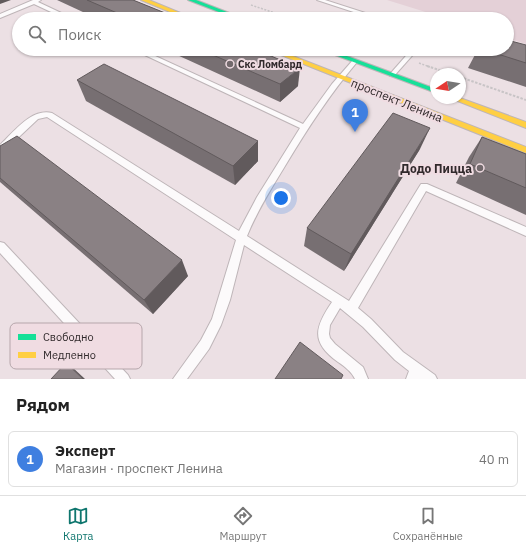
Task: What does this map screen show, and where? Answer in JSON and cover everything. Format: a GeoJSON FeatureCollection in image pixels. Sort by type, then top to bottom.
{"type":"FeatureCollection","features":[{"type":"Feature","properties":{"kind":"street"},"geometry":{"type":"LineString","coordinates":[[144,0],[174,12]]}},
{"type":"Feature","properties":{"kind":"street"},"geometry":{"type":"LineString","coordinates":[[191,0],[223,12]]}},
{"type":"Feature","properties":{"kind":"street","name":"проспект Ленина"},"geometry":{"type":"LineString","coordinates":[[287,56],[526,150]]}},
{"type":"Feature","properties":{"kind":"street","name":"проспект Ленина"},"geometry":{"type":"LineString","coordinates":[[340,56],[430,90]]}},
{"type":"Feature","properties":{"kind":"street","name":"проспект Ленина"},"geometry":{"type":"LineString","coordinates":[[466,102],[526,125]]}},
{"type":"Feature","properties":{"kind":"lane"},"geometry":{"type":"LineString","coordinates":[[320,0],[359,12]]}},
{"type":"Feature","properties":{"kind":"lane"},"geometry":{"type":"LineString","coordinates":[[0,16],[36,1],[57,12]]}},
{"type":"Feature","properties":{"kind":"lane"},"geometry":{"type":"LineString","coordinates":[[150,56],[304,127]]}},
{"type":"Feature","properties":{"kind":"lane"},"geometry":{"type":"LineString","coordinates":[[392,75],[409,56]]}},
{"type":"Feature","properties":{"kind":"lane"},"geometry":{"type":"LineString","coordinates":[[179,379],[198,356],[210,336],[217,320],[237,250],[256,207],[304,127],[341,77],[356,62]]}},
{"type":"Feature","properties":{"kind":"lane"},"geometry":{"type":"LineString","coordinates":[[0,150],[35,117],[49,115],[339,300],[351,309],[399,356],[414,374],[431,379]]}},
{"type":"Feature","properties":{"kind":"lane"},"geometry":{"type":"LineString","coordinates":[[351,309],[424,186],[526,232]]}},
{"type":"Feature","properties":{"kind":"lane"},"geometry":{"type":"LineString","coordinates":[[0,246],[72,323]]}},
{"type":"Feature","properties":{"kind":"lane"},"geometry":{"type":"LineString","coordinates":[[339,300],[324,325],[324,336],[328,345],[334,352],[354,366],[362,379]]}},
{"type":"Feature","properties":{"kind":"lane"},"geometry":{"type":"LineString","coordinates":[[115,369],[124,379]]}},
{"type":"Feature","properties":{"kind":"path"},"geometry":{"type":"LineString","coordinates":[[245,2],[273,12]]}},
{"type":"Feature","properties":{"kind":"path"},"geometry":{"type":"LineString","coordinates":[[466,79],[526,100]]}},
{"type":"Feature","properties":{"kind":"shaded area"},"geometry":{"type":"Polygon","coordinates":[[[387,0],[526,0],[526,44],[514,40],[514,12],[426,12],[387,0]]]}},
{"type":"Feature","properties":{"kind":"building"},"geometry":{"type":"Polygon","coordinates":[[[87,0],[133,0],[163,12],[115,12],[87,0]]]}},
{"type":"Feature","properties":{"kind":"building"},"geometry":{"type":"Polygon","coordinates":[[[514,42],[526,45],[526,63],[504,56],[514,56],[514,42]]]}},
{"type":"Feature","properties":{"kind":"building"},"geometry":{"type":"Polygon","coordinates":[[[215,56],[271,56],[300,68],[280,84],[215,56]]]}},
{"type":"Feature","properties":{"kind":"building"},"geometry":{"type":"Polygon","coordinates":[[[104,64],[258,141],[233,166],[77,80],[104,64]]]}},
{"type":"Feature","properties":{"kind":"building"},"geometry":{"type":"Polygon","coordinates":[[[393,113],[430,128],[351,254],[307,228],[393,113]]]}},
{"type":"Feature","properties":{"kind":"building"},"geometry":{"type":"Polygon","coordinates":[[[17,136],[182,260],[144,300],[0,178],[0,146],[17,136]]]}},
{"type":"Feature","properties":{"kind":"building"},"geometry":{"type":"Polygon","coordinates":[[[482,137],[526,154],[526,188],[470,164],[482,137]]]}},
{"type":"Feature","properties":{"kind":"building"},"geometry":{"type":"Polygon","coordinates":[[[300,342],[343,375],[341,379],[275,379],[300,342]]]}},
{"type":"Feature","properties":{"kind":"building"},"geometry":{"type":"Polygon","coordinates":[[[60,369],[72,369],[83,379],[51,379],[60,369]]]}},
{"type":"Feature","properties":{"kind":"traffic: fast"},"geometry":{"type":"LineString","coordinates":[[191,0],[223,12]]}},
{"type":"Feature","properties":{"kind":"traffic: fast"},"geometry":{"type":"LineString","coordinates":[[341,56],[430,89]]}},
{"type":"Feature","properties":{"kind":"traffic: slow"},"geometry":{"type":"LineString","coordinates":[[144,0],[174,12]]}},
{"type":"Feature","properties":{"kind":"traffic: slow"},"geometry":{"type":"LineString","coordinates":[[287,56],[526,150]]}},
{"type":"Feature","properties":{"kind":"traffic: slow"},"geometry":{"type":"LineString","coordinates":[[466,102],[526,125]]}},
{"type":"Feature","properties":{"kind":"place","name":"Скс Ломбард"},"geometry":{"type":"Point","coordinates":[230,64]}},
{"type":"Feature","properties":{"kind":"place","name":"Эксперт"},"geometry":{"type":"Point","coordinates":[355,132]}},
{"type":"Feature","properties":{"kind":"place","name":"Додо Пицца"},"geometry":{"type":"Point","coordinates":[480,168]}}]}
